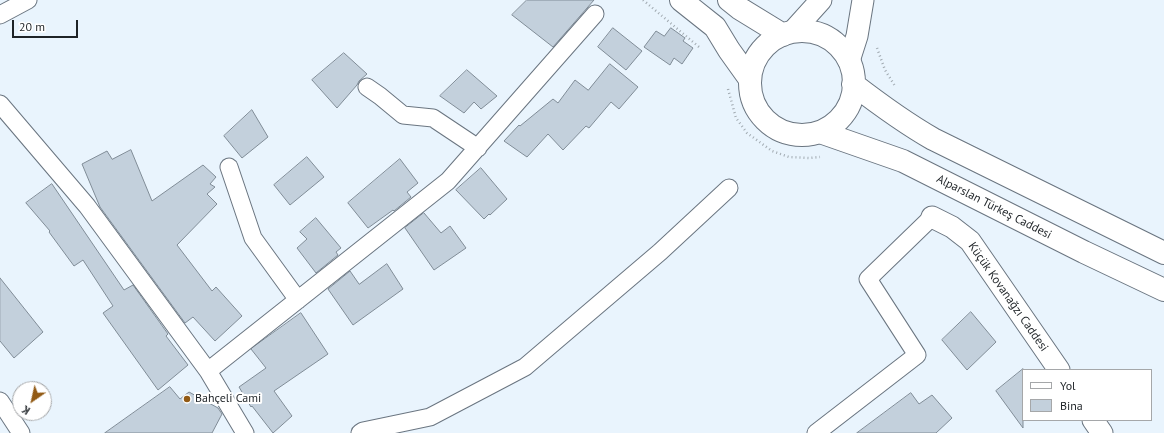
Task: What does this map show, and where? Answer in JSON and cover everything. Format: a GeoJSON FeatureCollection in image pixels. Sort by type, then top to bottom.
{"type":"FeatureCollection","features":[{"type":"Feature","properties":{"kind":"main road"},"geometry":{"type":"LineString","coordinates":[[681,0],[715,27],[749,78]]}},
{"type":"Feature","properties":{"kind":"main road"},"geometry":{"type":"LineString","coordinates":[[729,0],[740,8],[788,33]]}},
{"type":"Feature","properties":{"kind":"main road"},"geometry":{"type":"LineString","coordinates":[[810,31],[826,37],[840,47],[849,61],[854,77],[853,94],[847,110],[835,123],[820,132],[803,135],[785,132],[770,125],[758,112],[751,96],[749,78],[754,62],[763,47],[777,36],[788,33],[810,31]]}},
{"type":"Feature","properties":{"kind":"main road"},"geometry":{"type":"LineString","coordinates":[[853,84],[911,127],[933,139],[1164,253]]}},
{"type":"Feature","properties":{"kind":"main road","name":"Alparslan Türkeş Caddesi"},"geometry":{"type":"LineString","coordinates":[[820,132],[903,161],[1077,249],[1164,290]]}},
{"type":"Feature","properties":{"kind":"street"},"geometry":{"type":"LineString","coordinates":[[0,15],[28,0]]}},
{"type":"Feature","properties":{"kind":"street"},"geometry":{"type":"LineString","coordinates":[[788,33],[821,0]]}},
{"type":"Feature","properties":{"kind":"street"},"geometry":{"type":"LineString","coordinates":[[849,61],[857,36],[863,0]]}},
{"type":"Feature","properties":{"kind":"street"},"geometry":{"type":"LineString","coordinates":[[208,371],[448,181],[595,14]]}},
{"type":"Feature","properties":{"kind":"street"},"geometry":{"type":"LineString","coordinates":[[367,87],[403,115],[433,118],[478,148]]}},
{"type":"Feature","properties":{"kind":"street"},"geometry":{"type":"LineString","coordinates":[[0,104],[87,206],[208,371],[245,433]]}},
{"type":"Feature","properties":{"kind":"street"},"geometry":{"type":"LineString","coordinates":[[229,167],[253,238],[298,300]]}},
{"type":"Feature","properties":{"kind":"street"},"geometry":{"type":"LineString","coordinates":[[360,433],[363,431],[430,417],[525,367],[660,252],[729,188]]}},
{"type":"Feature","properties":{"kind":"street"},"geometry":{"type":"LineString","coordinates":[[816,433],[917,355],[868,279],[932,217]]}},
{"type":"Feature","properties":{"kind":"street","name":"Küçük Kovanağzı Caddesi"},"geometry":{"type":"LineString","coordinates":[[932,217],[952,227],[970,241],[1058,369]]}},
{"type":"Feature","properties":{"kind":"street"},"geometry":{"type":"LineString","coordinates":[[0,401],[21,433]]}},
{"type":"Feature","properties":{"kind":"street"},"geometry":{"type":"LineString","coordinates":[[1094,421],[1102,433]]}},
{"type":"Feature","properties":{"kind":"path"},"geometry":{"type":"LineString","coordinates":[[876,45],[885,70],[896,88]]}},
{"type":"Feature","properties":{"kind":"building"},"geometry":{"type":"Polygon","coordinates":[[[527,0],[594,0],[553,47],[512,15],[527,0]]]}},
{"type":"Feature","properties":{"kind":"building"},"geometry":{"type":"Polygon","coordinates":[[[613,28],[642,51],[626,70],[598,47],[613,28]]]}},
{"type":"Feature","properties":{"kind":"building"},"geometry":{"type":"Polygon","coordinates":[[[671,28],[685,38],[683,41],[693,48],[682,64],[674,58],[670,65],[644,47],[656,31],[664,36],[671,28]]]}},
{"type":"Feature","properties":{"kind":"building"},"geometry":{"type":"Polygon","coordinates":[[[344,53],[367,74],[359,81],[337,108],[312,80],[344,53]]]}},
{"type":"Feature","properties":{"kind":"building"},"geometry":{"type":"Polygon","coordinates":[[[610,64],[638,87],[619,109],[611,102],[589,128],[586,126],[563,150],[548,134],[527,157],[504,141],[519,125],[520,126],[553,99],[558,103],[575,80],[588,90],[610,64]]]}},
{"type":"Feature","properties":{"kind":"building"},"geometry":{"type":"Polygon","coordinates":[[[467,70],[497,96],[481,109],[474,102],[464,113],[440,96],[467,70]]]}},
{"type":"Feature","properties":{"kind":"building"},"geometry":{"type":"Polygon","coordinates":[[[252,110],[268,137],[242,158],[224,136],[252,110]]]}},
{"type":"Feature","properties":{"kind":"building"},"geometry":{"type":"Polygon","coordinates":[[[131,150],[152,201],[203,165],[216,177],[210,184],[215,187],[207,194],[217,204],[177,245],[212,291],[216,287],[242,316],[215,341],[193,317],[185,323],[100,207],[82,164],[107,151],[112,159],[131,150]]]}},
{"type":"Feature","properties":{"kind":"building"},"geometry":{"type":"Polygon","coordinates":[[[307,157],[324,177],[290,205],[274,185],[307,157]]]}},
{"type":"Feature","properties":{"kind":"building"},"geometry":{"type":"Polygon","coordinates":[[[400,159],[418,183],[407,192],[411,197],[394,211],[393,210],[368,228],[348,203],[400,159]]]}},
{"type":"Feature","properties":{"kind":"building"},"geometry":{"type":"Polygon","coordinates":[[[481,168],[507,199],[484,219],[456,190],[481,168]]]}},
{"type":"Feature","properties":{"kind":"building"},"geometry":{"type":"Polygon","coordinates":[[[52,184],[124,290],[133,285],[168,334],[166,336],[188,365],[158,390],[103,313],[113,306],[83,260],[74,266],[49,232],[50,231],[26,203],[52,184]]]}},
{"type":"Feature","properties":{"kind":"building"},"geometry":{"type":"Polygon","coordinates":[[[424,213],[441,233],[450,226],[466,248],[434,270],[405,228],[424,213]]]}},
{"type":"Feature","properties":{"kind":"building"},"geometry":{"type":"Polygon","coordinates":[[[316,218],[341,248],[336,252],[338,255],[316,273],[297,248],[307,239],[300,232],[316,218]]]}},
{"type":"Feature","properties":{"kind":"building"},"geometry":{"type":"Polygon","coordinates":[[[387,264],[403,289],[353,325],[328,289],[350,271],[359,284],[387,264]]]}},
{"type":"Feature","properties":{"kind":"building"},"geometry":{"type":"Polygon","coordinates":[[[0,278],[43,332],[14,358],[0,341],[0,278]]]}},
{"type":"Feature","properties":{"kind":"building"},"geometry":{"type":"Polygon","coordinates":[[[971,312],[996,342],[967,370],[942,340],[971,312]]]}},
{"type":"Feature","properties":{"kind":"building"},"geometry":{"type":"Polygon","coordinates":[[[301,313],[328,354],[274,391],[292,416],[273,433],[252,406],[251,407],[239,387],[266,368],[251,349],[301,313]]]}},
{"type":"Feature","properties":{"kind":"building"},"geometry":{"type":"Polygon","coordinates":[[[1022,370],[1023,428],[996,391],[1022,370]]]}},
{"type":"Feature","properties":{"kind":"building"},"geometry":{"type":"Polygon","coordinates":[[[170,387],[180,399],[189,392],[218,408],[222,414],[212,433],[105,433],[170,387]]]}},
{"type":"Feature","properties":{"kind":"building"},"geometry":{"type":"Polygon","coordinates":[[[911,393],[919,404],[932,395],[952,418],[936,433],[857,433],[911,393]]]}},
{"type":"Feature","properties":{"kind":"place","name":"Bahçeli Cami"},"geometry":{"type":"Point","coordinates":[187,399]}}]}
